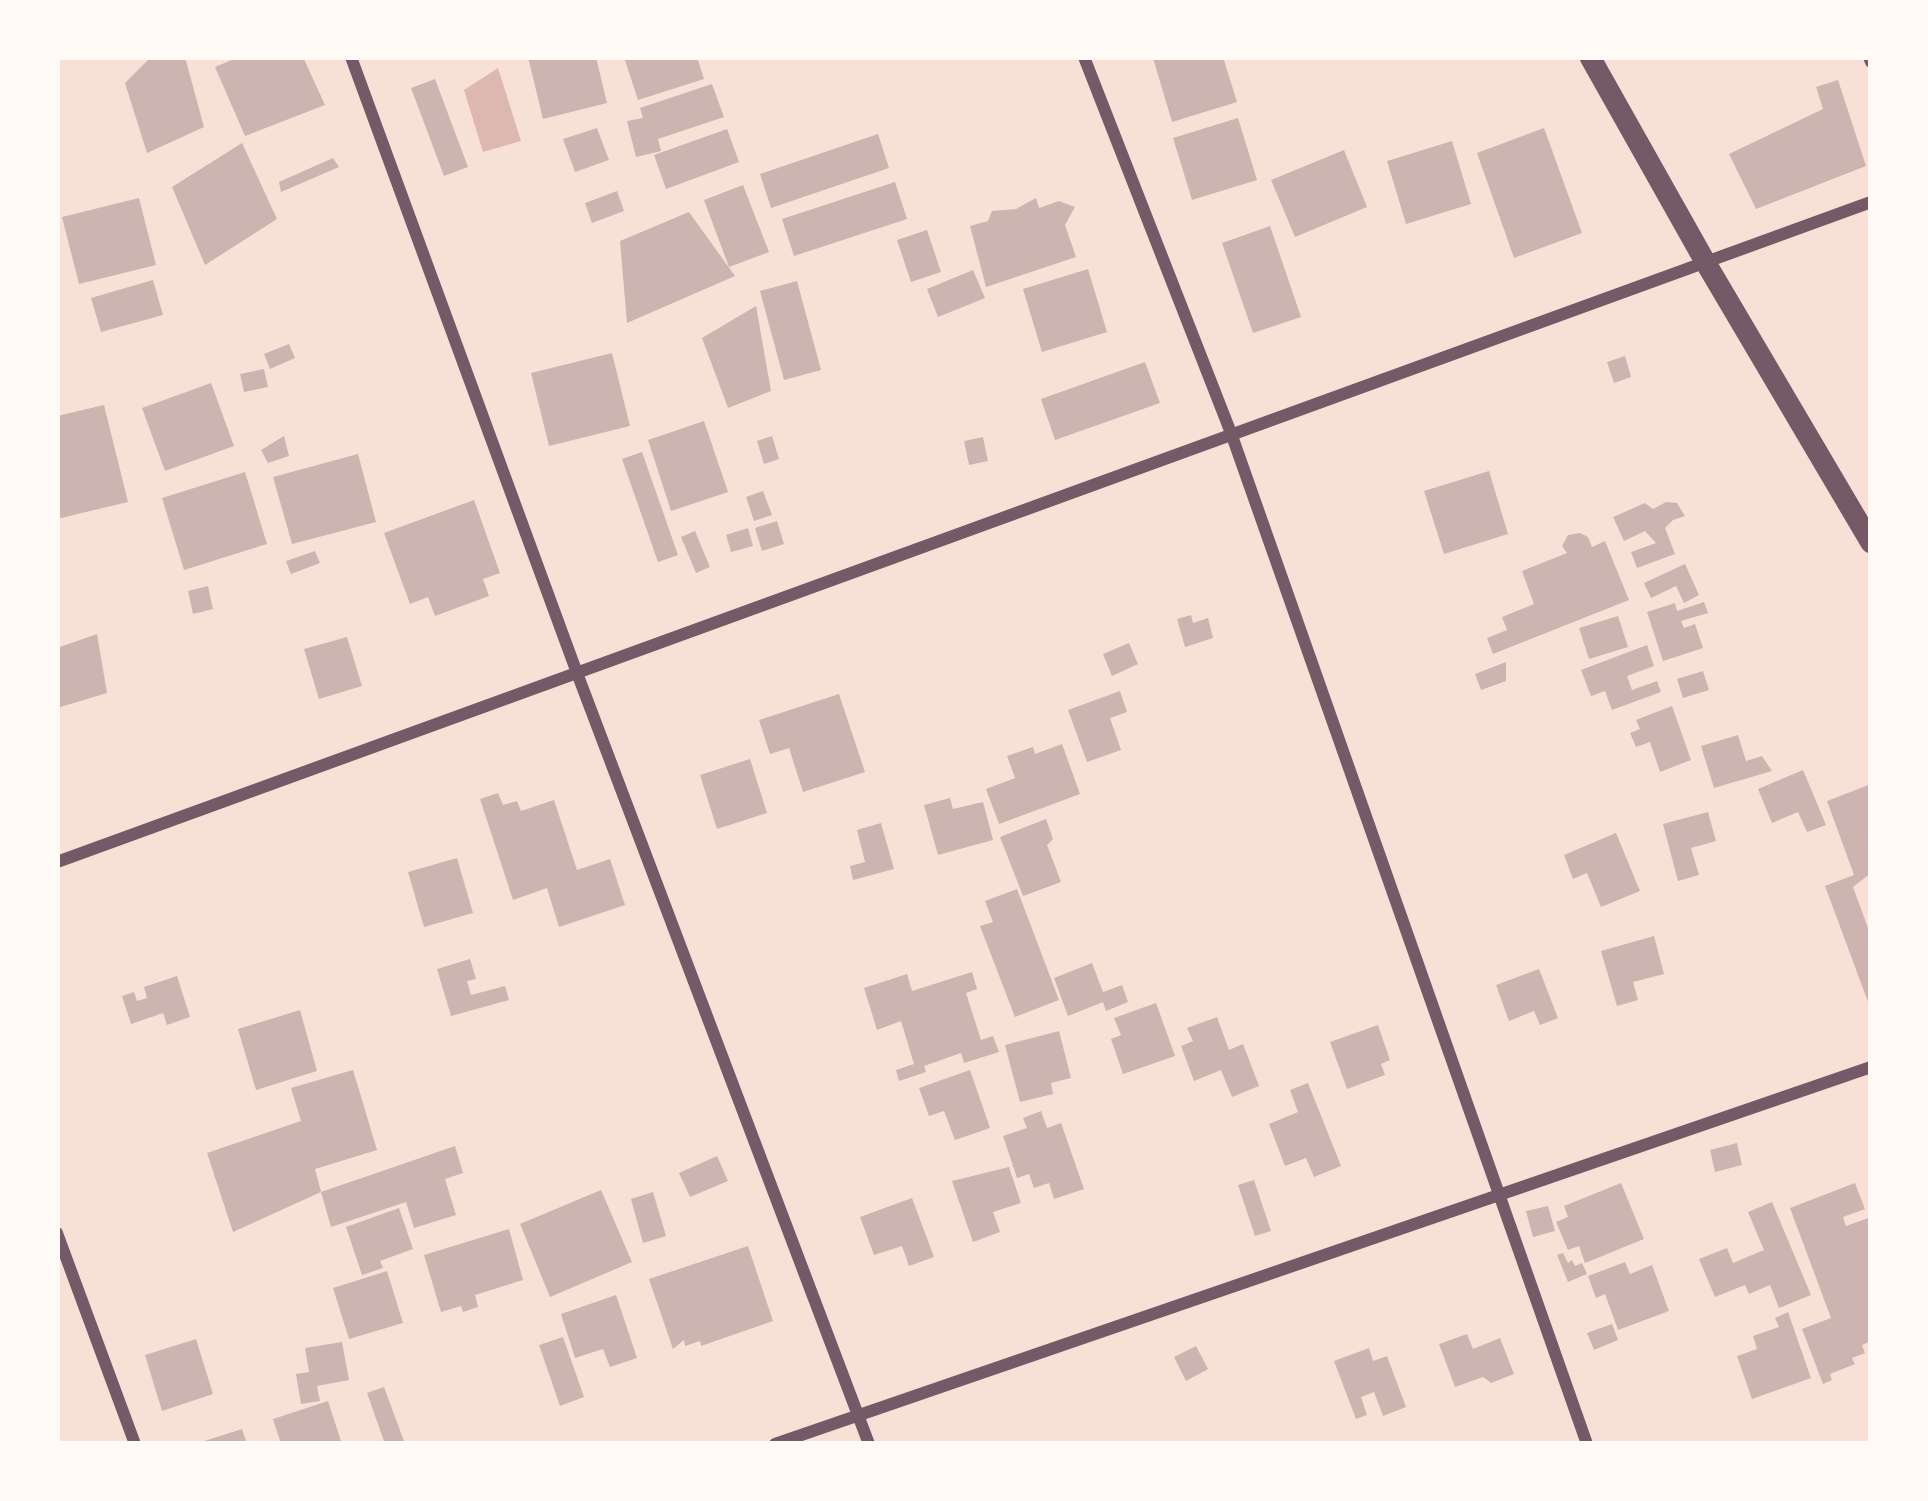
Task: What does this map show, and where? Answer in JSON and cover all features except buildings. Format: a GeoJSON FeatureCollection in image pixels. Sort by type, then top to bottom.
{"type":"FeatureCollection","features":[{"type":"Feature","properties":{"kind":"street"},"geometry":{"type":"LineString","coordinates":[[351,57],[577,673],[869,1444]]}},
{"type":"Feature","properties":{"kind":"street"},"geometry":{"type":"LineString","coordinates":[[1590,57],[1871,543]]}},
{"type":"Feature","properties":{"kind":"street"},"geometry":{"type":"LineString","coordinates":[[1088,58],[1231,433],[1588,1444]]}},
{"type":"Feature","properties":{"kind":"street"},"geometry":{"type":"LineString","coordinates":[[57,862],[1871,202]]}},
{"type":"Feature","properties":{"kind":"street"},"geometry":{"type":"LineString","coordinates":[[775,1444],[1871,1066]]}},
{"type":"Feature","properties":{"kind":"street"},"geometry":{"type":"LineString","coordinates":[[57,1233],[135,1444]]}},
{"type":"Feature","properties":{"kind":"shaded area"},"geometry":{"type":"Polygon","coordinates":[[[498,68],[521,141],[483,152],[464,90],[498,68]]]}}]}
